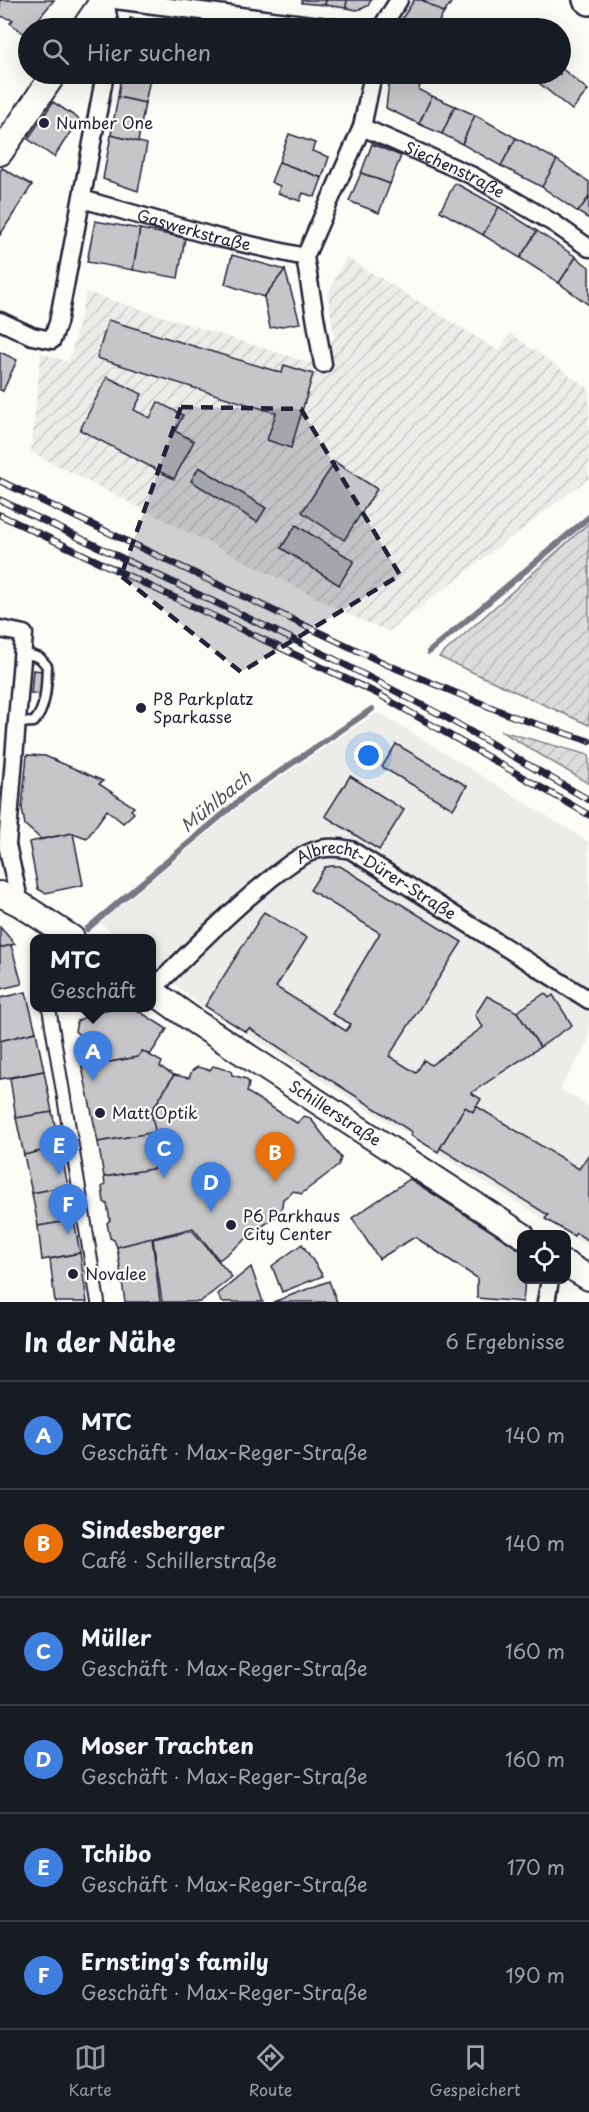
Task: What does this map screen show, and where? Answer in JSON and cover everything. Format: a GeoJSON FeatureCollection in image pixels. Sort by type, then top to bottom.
{"type":"FeatureCollection","features":[{"type":"Feature","properties":{"kind":"main road"},"geometry":{"type":"LineString","coordinates":[[91,18],[104,0]]}},
{"type":"Feature","properties":{"kind":"main road"},"geometry":{"type":"LineString","coordinates":[[0,153],[47,84]]}},
{"type":"Feature","properties":{"kind":"main road"},"geometry":{"type":"LineString","coordinates":[[10,899],[62,934]]}},
{"type":"Feature","properties":{"kind":"main road","name":"Schillerstraße"},"geometry":{"type":"LineString","coordinates":[[156,994],[517,1232]]}},
{"type":"Feature","properties":{"kind":"main road"},"geometry":{"type":"LineString","coordinates":[[571,1267],[589,1278]]}},
{"type":"Feature","properties":{"kind":"street"},"geometry":{"type":"LineString","coordinates":[[104,0],[108,18]]}},
{"type":"Feature","properties":{"kind":"street"},"geometry":{"type":"LineString","coordinates":[[115,0],[256,18]]}},
{"type":"Feature","properties":{"kind":"street"},"geometry":{"type":"LineString","coordinates":[[387,18],[399,0]]}},
{"type":"Feature","properties":{"kind":"street"},"geometry":{"type":"LineString","coordinates":[[584,0],[589,4]]}},
{"type":"Feature","properties":{"kind":"street"},"geometry":{"type":"LineString","coordinates":[[0,321],[32,336],[52,340],[58,323],[103,84]]}},
{"type":"Feature","properties":{"kind":"street"},"geometry":{"type":"LineString","coordinates":[[322,364],[305,257],[362,128],[371,84]]}},
{"type":"Feature","properties":{"kind":"street","name":"Siechenstraße"},"geometry":{"type":"LineString","coordinates":[[362,128],[473,176],[555,224],[589,248]]}},
{"type":"Feature","properties":{"kind":"street","name":"Gaswerkstraße"},"geometry":{"type":"LineString","coordinates":[[82,199],[219,238],[305,257]]}},
{"type":"Feature","properties":{"kind":"street"},"geometry":{"type":"LineString","coordinates":[[0,629],[24,634],[7,845],[10,899]]}},
{"type":"Feature","properties":{"kind":"street","name":"Albrecht-Dürer-Straße"},"geometry":{"type":"LineString","coordinates":[[156,987],[240,904],[295,860],[311,851],[325,847],[339,847],[351,850],[589,1000]]}},
{"type":"Feature","properties":{"kind":"street"},"geometry":{"type":"LineString","coordinates":[[50,1012],[98,1302]]}},
{"type":"Feature","properties":{"kind":"street"},"geometry":{"type":"LineString","coordinates":[[546,1302],[549,1284]]}},
{"type":"Feature","properties":{"kind":"lane"},"geometry":{"type":"LineString","coordinates":[[16,728],[34,722],[41,714],[46,680],[47,666],[40,658],[22,652]]}},
{"type":"Feature","properties":{"kind":"highlighted area"},"geometry":{"type":"Polygon","coordinates":[[[181,407],[301,409],[400,575],[241,672],[121,576],[181,407]]]}},
{"type":"Feature","properties":{"kind":"shaded area"},"geometry":{"type":"Polygon","coordinates":[[[346,257],[499,351],[510,333],[589,389],[589,478],[389,631],[358,619],[31,452],[41,353],[69,362],[86,292],[310,363],[334,338],[328,294],[346,257]]]}},
{"type":"Feature","properties":{"kind":"shaded area"},"geometry":{"type":"Polygon","coordinates":[[[589,523],[589,725],[439,657],[589,523]]]}},
{"type":"Feature","properties":{"kind":"shaded area"},"geometry":{"type":"Polygon","coordinates":[[[378,712],[589,842],[589,1041],[560,1089],[589,1107],[589,1247],[571,1236],[571,1230],[562,1230],[200,1005],[156,968],[156,934],[114,934],[100,923],[248,799],[378,712]]]}},
{"type":"Feature","properties":{"kind":"shaded area"},"geometry":{"type":"Polygon","coordinates":[[[501,731],[589,755],[589,784],[501,731]]]}},
{"type":"Feature","properties":{"kind":"building"},"geometry":{"type":"Polygon","coordinates":[[[0,0],[54,0],[39,18],[18,18],[18,29],[10,23],[13,20],[0,16],[0,0]]]}},
{"type":"Feature","properties":{"kind":"building"},"geometry":{"type":"Polygon","coordinates":[[[302,0],[326,0],[325,5],[302,3],[302,0]]]}},
{"type":"Feature","properties":{"kind":"building"},"geometry":{"type":"Polygon","coordinates":[[[326,0],[347,0],[346,8],[325,5],[326,0]]]}},
{"type":"Feature","properties":{"kind":"building"},"geometry":{"type":"Polygon","coordinates":[[[347,0],[371,0],[368,6],[357,10],[346,8],[347,0]]]}},
{"type":"Feature","properties":{"kind":"building"},"geometry":{"type":"Polygon","coordinates":[[[414,0],[422,0],[444,13],[441,18],[402,18],[414,0]]]}},
{"type":"Feature","properties":{"kind":"building"},"geometry":{"type":"Polygon","coordinates":[[[422,0],[453,0],[444,13],[422,0]]]}},
{"type":"Feature","properties":{"kind":"building"},"geometry":{"type":"Polygon","coordinates":[[[571,76],[588,90],[572,110],[540,84],[571,84],[571,76]]]}},
{"type":"Feature","properties":{"kind":"building"},"geometry":{"type":"Polygon","coordinates":[[[120,84],[149,84],[145,103],[118,97],[120,84]]]}},
{"type":"Feature","properties":{"kind":"building"},"geometry":{"type":"Polygon","coordinates":[[[389,84],[420,84],[419,90],[432,96],[419,124],[386,108],[389,84]]]}},
{"type":"Feature","properties":{"kind":"building"},"geometry":{"type":"Polygon","coordinates":[[[432,96],[455,106],[442,134],[419,124],[432,96]]]}},
{"type":"Feature","properties":{"kind":"building"},"geometry":{"type":"Polygon","coordinates":[[[118,97],[145,103],[138,142],[111,135],[118,97]]]}},
{"type":"Feature","properties":{"kind":"building"},"geometry":{"type":"Polygon","coordinates":[[[53,102],[79,119],[54,157],[28,139],[53,102]]]}},
{"type":"Feature","properties":{"kind":"building"},"geometry":{"type":"Polygon","coordinates":[[[455,106],[475,115],[462,144],[442,134],[455,106]]]}},
{"type":"Feature","properties":{"kind":"building"},"geometry":{"type":"Polygon","coordinates":[[[475,115],[516,138],[501,166],[462,144],[475,115]]]}},
{"type":"Feature","properties":{"kind":"building"},"geometry":{"type":"Polygon","coordinates":[[[289,134],[315,143],[312,151],[329,157],[322,178],[279,162],[289,134]]]}},
{"type":"Feature","properties":{"kind":"building"},"geometry":{"type":"Polygon","coordinates":[[[111,135],[147,144],[138,191],[103,179],[111,135]]]}},
{"type":"Feature","properties":{"kind":"building"},"geometry":{"type":"Polygon","coordinates":[[[516,138],[557,160],[542,187],[501,166],[516,138]]]}},
{"type":"Feature","properties":{"kind":"building"},"geometry":{"type":"Polygon","coordinates":[[[372,144],[401,156],[390,184],[361,173],[372,144]]]}},
{"type":"Feature","properties":{"kind":"building"},"geometry":{"type":"Polygon","coordinates":[[[557,160],[589,182],[589,197],[578,212],[542,187],[557,160]]]}},
{"type":"Feature","properties":{"kind":"building"},"geometry":{"type":"Polygon","coordinates":[[[279,162],[322,178],[315,197],[303,193],[300,201],[278,193],[280,186],[271,182],[279,162]]]}},
{"type":"Feature","properties":{"kind":"building"},"geometry":{"type":"Polygon","coordinates":[[[2,168],[32,185],[0,235],[0,172],[2,168]]]}},
{"type":"Feature","properties":{"kind":"building"},"geometry":{"type":"Polygon","coordinates":[[[361,173],[390,184],[379,213],[349,201],[361,173]]]}},
{"type":"Feature","properties":{"kind":"building"},"geometry":{"type":"Polygon","coordinates":[[[455,183],[499,207],[483,235],[440,211],[455,183]]]}},
{"type":"Feature","properties":{"kind":"building"},"geometry":{"type":"Polygon","coordinates":[[[589,197],[589,219],[578,212],[589,197]]]}},
{"type":"Feature","properties":{"kind":"building"},"geometry":{"type":"Polygon","coordinates":[[[499,207],[537,231],[520,258],[483,235],[499,207]]]}},
{"type":"Feature","properties":{"kind":"building"},"geometry":{"type":"Polygon","coordinates":[[[95,221],[140,229],[133,270],[87,262],[95,221]]]}},
{"type":"Feature","properties":{"kind":"building"},"geometry":{"type":"Polygon","coordinates":[[[140,229],[185,238],[178,278],[133,270],[140,229]]]}},
{"type":"Feature","properties":{"kind":"building"},"geometry":{"type":"Polygon","coordinates":[[[537,231],[576,257],[559,283],[520,258],[537,231]]]}},
{"type":"Feature","properties":{"kind":"building"},"geometry":{"type":"Polygon","coordinates":[[[232,255],[285,270],[264,297],[225,284],[232,255]]]}},
{"type":"Feature","properties":{"kind":"building"},"geometry":{"type":"Polygon","coordinates":[[[576,257],[589,267],[589,305],[559,283],[576,257]]]}},
{"type":"Feature","properties":{"kind":"building"},"geometry":{"type":"Polygon","coordinates":[[[285,270],[300,323],[270,328],[264,297],[285,270]]]}},
{"type":"Feature","properties":{"kind":"building"},"geometry":{"type":"Polygon","coordinates":[[[108,320],[282,373],[284,365],[313,374],[291,448],[267,440],[276,413],[97,358],[108,320]]]}},
{"type":"Feature","properties":{"kind":"building"},"geometry":{"type":"Polygon","coordinates":[[[0,352],[17,360],[3,391],[0,390],[0,352]]]}},
{"type":"Feature","properties":{"kind":"building"},"geometry":{"type":"Polygon","coordinates":[[[107,377],[142,394],[134,410],[150,418],[158,402],[183,415],[175,431],[194,441],[174,479],[80,430],[107,377]]]}},
{"type":"Feature","properties":{"kind":"building"},"geometry":{"type":"Polygon","coordinates":[[[335,462],[377,489],[344,540],[302,512],[335,462]]]}},
{"type":"Feature","properties":{"kind":"building"},"geometry":{"type":"Polygon","coordinates":[[[199,467],[266,508],[257,522],[191,481],[199,467]]]}},
{"type":"Feature","properties":{"kind":"building"},"geometry":{"type":"Polygon","coordinates":[[[296,525],[354,561],[339,585],[281,548],[296,525]]]}},
{"type":"Feature","properties":{"kind":"building"},"geometry":{"type":"Polygon","coordinates":[[[33,670],[53,672],[51,695],[31,693],[33,670]]]}},
{"type":"Feature","properties":{"kind":"building"},"geometry":{"type":"Polygon","coordinates":[[[396,744],[467,786],[453,809],[382,767],[396,744]]]}},
{"type":"Feature","properties":{"kind":"building"},"geometry":{"type":"Polygon","coordinates":[[[27,755],[45,756],[103,781],[99,784],[134,807],[131,810],[134,813],[123,823],[107,810],[87,838],[73,833],[41,839],[25,825],[22,808],[27,755]]]}},
{"type":"Feature","properties":{"kind":"building"},"geometry":{"type":"Polygon","coordinates":[[[350,776],[404,810],[379,850],[325,816],[350,776]]]}},
{"type":"Feature","properties":{"kind":"building"},"geometry":{"type":"Polygon","coordinates":[[[73,833],[83,885],[45,893],[38,889],[29,842],[73,833]]]}},
{"type":"Feature","properties":{"kind":"building"},"geometry":{"type":"Polygon","coordinates":[[[340,866],[462,942],[389,1056],[416,1073],[424,1060],[431,1065],[483,1027],[475,1015],[487,996],[517,1012],[540,1047],[471,1093],[481,1099],[473,1112],[465,1107],[438,1152],[410,1135],[412,1132],[249,1028],[246,1032],[205,1006],[264,912],[307,938],[276,987],[346,1031],[351,1024],[332,1014],[380,933],[310,890],[325,867],[340,866]]]}},
{"type":"Feature","properties":{"kind":"building"},"geometry":{"type":"Polygon","coordinates":[[[0,927],[15,944],[0,948],[0,927]]]}},
{"type":"Feature","properties":{"kind":"building"},"geometry":{"type":"Polygon","coordinates":[[[11,945],[22,984],[0,989],[0,948],[11,945]]]}},
{"type":"Feature","properties":{"kind":"building"},"geometry":{"type":"Polygon","coordinates":[[[26,992],[36,1032],[0,1041],[0,998],[26,992]]]}},
{"type":"Feature","properties":{"kind":"building"},"geometry":{"type":"Polygon","coordinates":[[[545,993],[549,998],[553,995],[572,1025],[540,1047],[517,1012],[545,993]]]}},
{"type":"Feature","properties":{"kind":"building"},"geometry":{"type":"Polygon","coordinates":[[[140,1012],[167,1029],[150,1055],[142,1051],[138,1057],[82,1067],[76,1038],[81,1037],[75,1031],[77,1021],[85,1017],[90,1020],[89,1013],[140,1012]]]}},
{"type":"Feature","properties":{"kind":"building"},"geometry":{"type":"Polygon","coordinates":[[[36,1032],[44,1071],[0,1079],[0,1041],[36,1032]]]}},
{"type":"Feature","properties":{"kind":"building"},"geometry":{"type":"Polygon","coordinates":[[[142,1051],[162,1062],[160,1067],[174,1075],[151,1112],[157,1132],[98,1142],[82,1067],[138,1057],[142,1051]]]}},
{"type":"Feature","properties":{"kind":"building"},"geometry":{"type":"Polygon","coordinates":[[[213,1066],[231,1071],[232,1075],[246,1079],[249,1083],[247,1092],[297,1123],[304,1116],[310,1118],[341,1158],[338,1166],[301,1194],[294,1191],[283,1199],[281,1212],[219,1260],[193,1228],[117,1247],[114,1240],[110,1238],[107,1223],[110,1220],[107,1204],[104,1202],[102,1187],[105,1185],[104,1177],[163,1167],[151,1112],[174,1075],[189,1078],[197,1067],[210,1070],[213,1066]]]}},
{"type":"Feature","properties":{"kind":"building"},"geometry":{"type":"Polygon","coordinates":[[[44,1071],[52,1112],[16,1118],[10,1078],[44,1071]]]}},
{"type":"Feature","properties":{"kind":"building"},"geometry":{"type":"Polygon","coordinates":[[[476,1106],[579,1169],[589,1154],[589,1241],[576,1233],[574,1236],[571,1234],[571,1230],[564,1230],[545,1219],[548,1215],[440,1148],[465,1107],[473,1112],[476,1106]]]}},
{"type":"Feature","properties":{"kind":"building"},"geometry":{"type":"Polygon","coordinates":[[[52,1112],[60,1147],[24,1155],[16,1118],[52,1112]]]}},
{"type":"Feature","properties":{"kind":"building"},"geometry":{"type":"Polygon","coordinates":[[[157,1132],[163,1167],[104,1177],[98,1142],[157,1132]]]}},
{"type":"Feature","properties":{"kind":"building"},"geometry":{"type":"Polygon","coordinates":[[[60,1147],[68,1186],[32,1193],[24,1155],[60,1147]]]}},
{"type":"Feature","properties":{"kind":"building"},"geometry":{"type":"Polygon","coordinates":[[[410,1179],[517,1248],[517,1284],[525,1284],[523,1302],[477,1298],[477,1278],[415,1237],[379,1259],[352,1218],[410,1179]]]}},
{"type":"Feature","properties":{"kind":"building"},"geometry":{"type":"Polygon","coordinates":[[[68,1186],[74,1220],[38,1226],[32,1193],[68,1186]]]}},
{"type":"Feature","properties":{"kind":"building"},"geometry":{"type":"Polygon","coordinates":[[[74,1220],[80,1253],[42,1260],[38,1226],[74,1220]]]}},
{"type":"Feature","properties":{"kind":"building"},"geometry":{"type":"Polygon","coordinates":[[[192,1230],[232,1277],[200,1302],[162,1302],[153,1239],[192,1230]]]}},
{"type":"Feature","properties":{"kind":"building"},"geometry":{"type":"Polygon","coordinates":[[[152,1238],[160,1302],[125,1302],[117,1247],[152,1238]]]}},
{"type":"Feature","properties":{"kind":"building"},"geometry":{"type":"Polygon","coordinates":[[[302,1244],[323,1276],[282,1292],[272,1266],[302,1244]]]}},
{"type":"Feature","properties":{"kind":"building"},"geometry":{"type":"Polygon","coordinates":[[[80,1253],[87,1302],[55,1302],[50,1259],[80,1253]]]}},
{"type":"Feature","properties":{"kind":"building"},"geometry":{"type":"Polygon","coordinates":[[[251,1267],[263,1302],[221,1302],[218,1294],[251,1267]]]}},
{"type":"Feature","properties":{"kind":"building"},"geometry":{"type":"Polygon","coordinates":[[[329,1281],[337,1302],[273,1302],[329,1281]]]}},
{"type":"Feature","properties":{"kind":"waterway","name":"Mühlbach"},"geometry":{"type":"LineString","coordinates":[[429,652],[589,517]]}},
{"type":"Feature","properties":{"kind":"waterway","name":"Mühlbach"},"geometry":{"type":"LineString","coordinates":[[87,929],[247,794],[372,709]]}},
{"type":"Feature","properties":{"kind":"railway"},"geometry":{"type":"LineString","coordinates":[[0,481],[388,665],[512,716],[589,741]]}},
{"type":"Feature","properties":{"kind":"railway"},"geometry":{"type":"LineString","coordinates":[[0,500],[332,658],[447,718],[589,800]]}},
{"type":"Feature","properties":{"kind":"railway"},"geometry":{"type":"LineString","coordinates":[[0,515],[378,694],[589,815]]}},
{"type":"Feature","properties":{"kind":"place","name":"Number One"},"geometry":{"type":"Point","coordinates":[44,123]}},
{"type":"Feature","properties":{"kind":"place","name":"P8 Parkplatz Sparkasse"},"geometry":{"type":"Point","coordinates":[141,708]}},
{"type":"Feature","properties":{"kind":"place","name":"MTC"},"geometry":{"type":"Point","coordinates":[93,1081]}},
{"type":"Feature","properties":{"kind":"place","name":"Matt Optik"},"geometry":{"type":"Point","coordinates":[100,1113]}},
{"type":"Feature","properties":{"kind":"place","name":"Tchibo"},"geometry":{"type":"Point","coordinates":[59,1175]}},
{"type":"Feature","properties":{"kind":"place","name":"Müller"},"geometry":{"type":"Point","coordinates":[164,1178]}},
{"type":"Feature","properties":{"kind":"place","name":"Sindesberger"},"geometry":{"type":"Point","coordinates":[275,1182]}},
{"type":"Feature","properties":{"kind":"place","name":"Moser Trachten"},"geometry":{"type":"Point","coordinates":[211,1212]}},
{"type":"Feature","properties":{"kind":"place","name":"P6 Parkhaus City Center"},"geometry":{"type":"Point","coordinates":[231,1225]}},
{"type":"Feature","properties":{"kind":"place","name":"Ernsting's family"},"geometry":{"type":"Point","coordinates":[68,1234]}},
{"type":"Feature","properties":{"kind":"place","name":"Novalee"},"geometry":{"type":"Point","coordinates":[73,1274]}}]}
